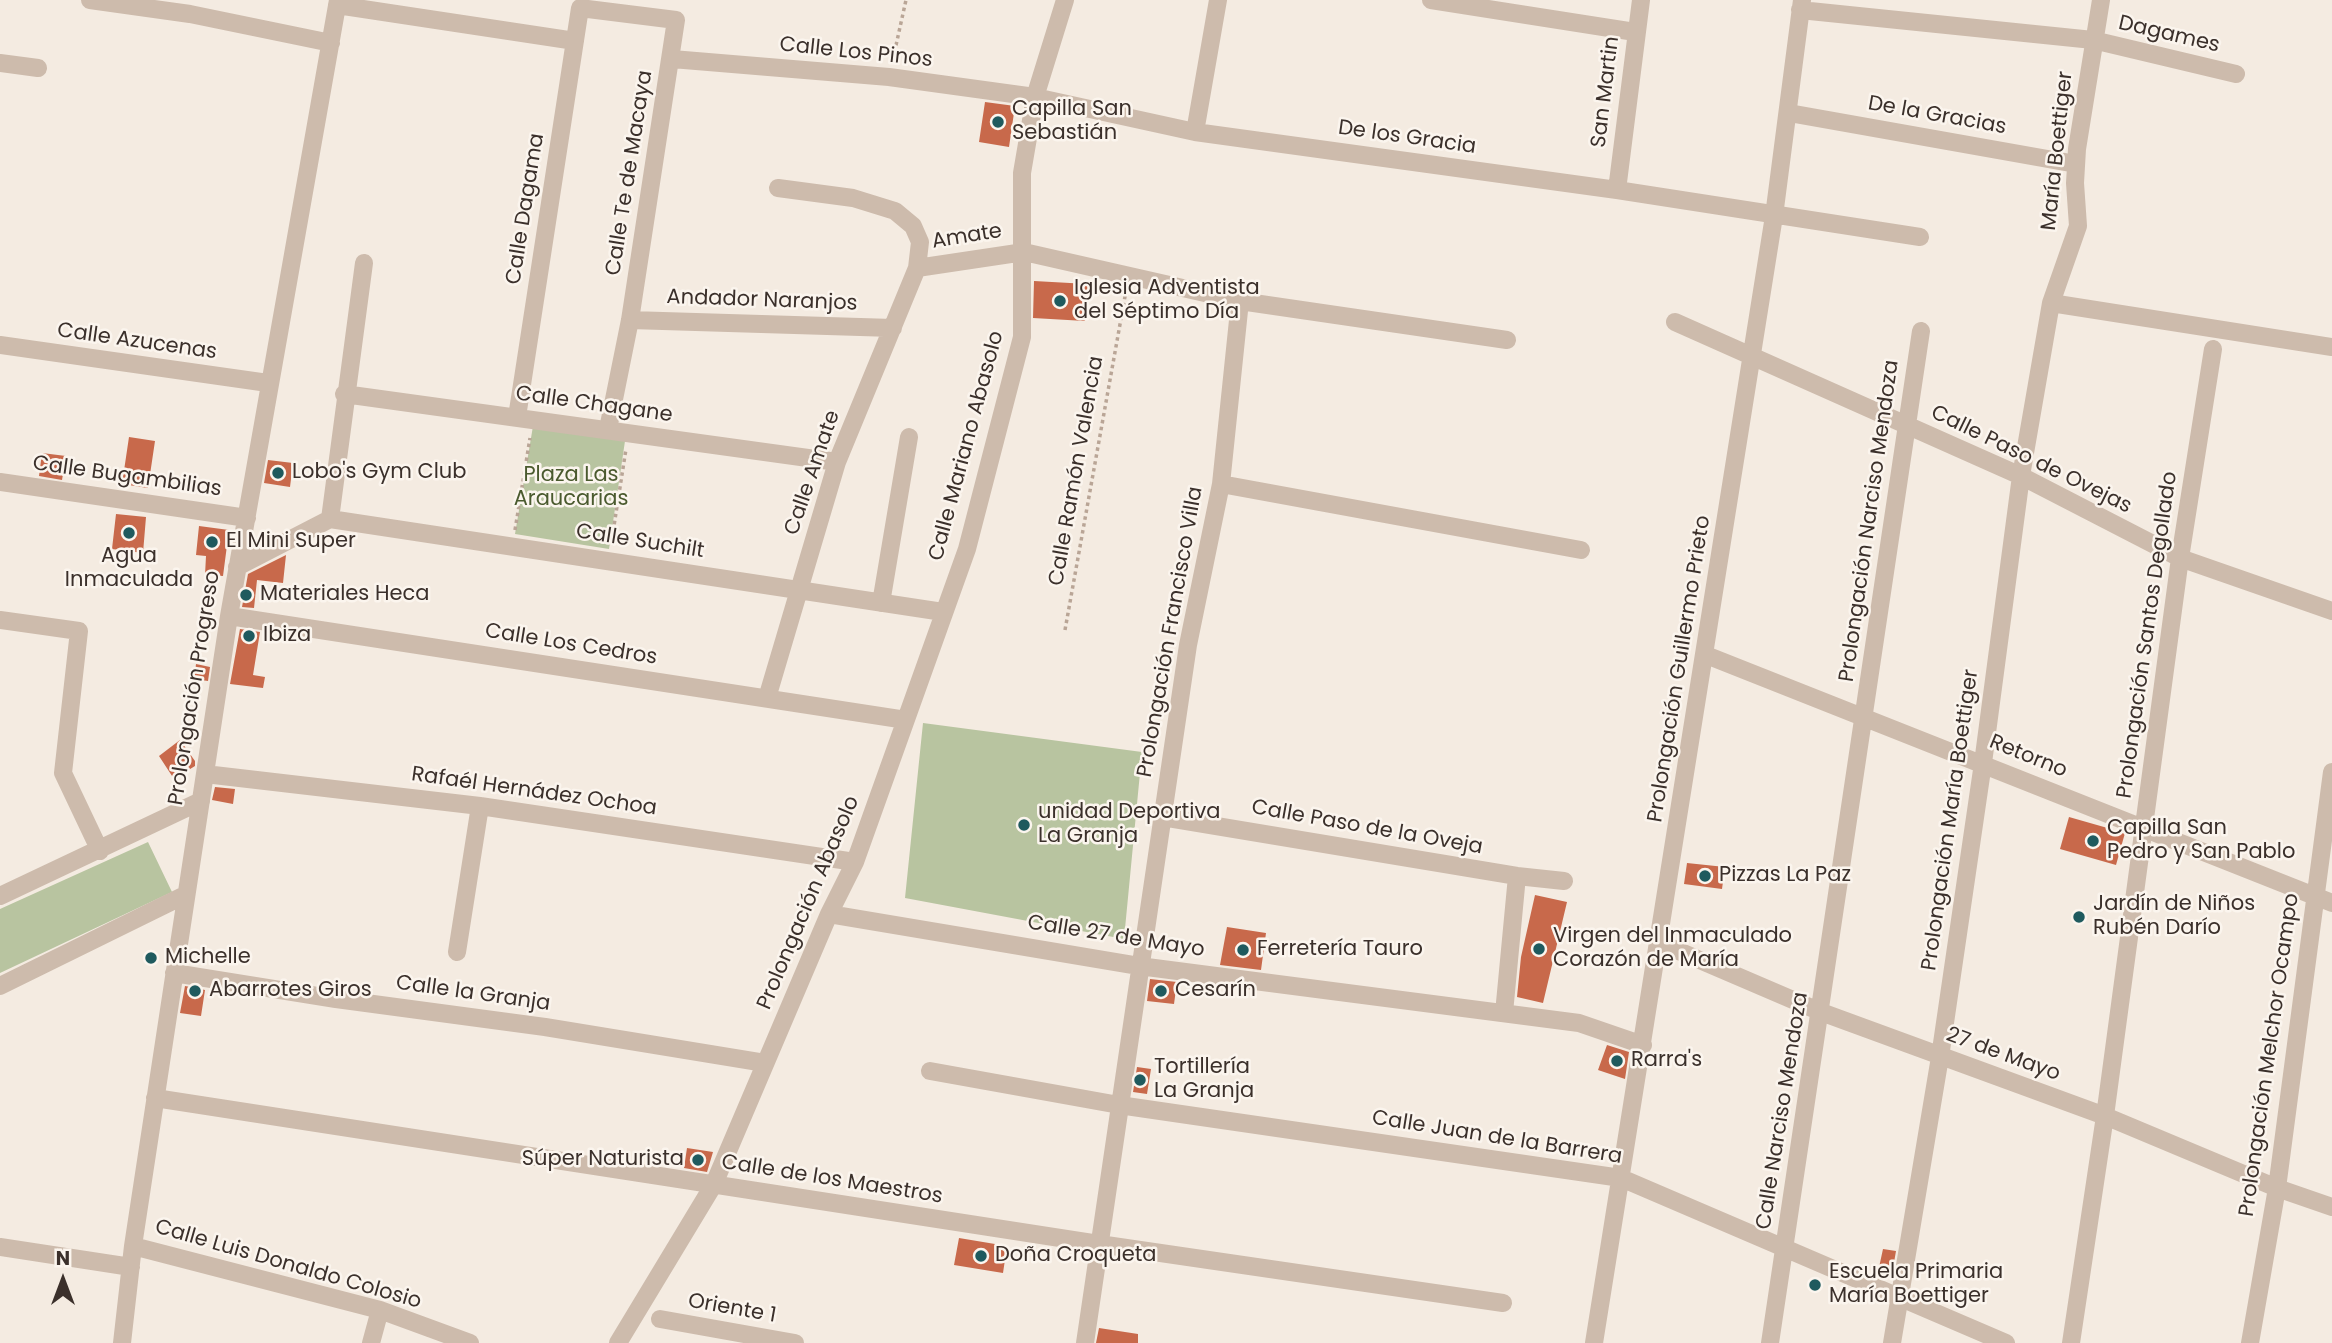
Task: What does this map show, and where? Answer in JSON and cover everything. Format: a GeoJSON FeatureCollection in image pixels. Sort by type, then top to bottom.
{"type":"FeatureCollection","features":[{"type":"Feature","properties":{"kind":"street"},"geometry":{"type":"LineString","coordinates":[[90,0],[191,7],[331,43]]}},
{"type":"Feature","properties":{"kind":"street","name":"Calle Mariano Abasolo"},"geometry":{"type":"LineString","coordinates":[[906,720],[967,549],[1022,337],[1022,173],[1035,97],[1065,0]]}},
{"type":"Feature","properties":{"kind":"street"},"geometry":{"type":"LineString","coordinates":[[1195,132],[1218,0]]}},
{"type":"Feature","properties":{"kind":"street"},"geometry":{"type":"LineString","coordinates":[[1431,0],[1635,32]]}},
{"type":"Feature","properties":{"kind":"street","name":"San Martin"},"geometry":{"type":"LineString","coordinates":[[1617,190],[1641,0]]}},
{"type":"Feature","properties":{"kind":"street","name":"María Boettiger"},"geometry":{"type":"LineString","coordinates":[[2051,303],[2078,226],[2076,164],[2101,0]]}},
{"type":"Feature","properties":{"kind":"street"},"geometry":{"type":"LineString","coordinates":[[338,3],[575,41]]}},
{"type":"Feature","properties":{"kind":"street","name":"Prolongación Progreso"},"geometry":{"type":"LineString","coordinates":[[121,1343],[133,1245],[229,616],[268,383],[338,3]]}},
{"type":"Feature","properties":{"kind":"street","name":"Dagames"},"geometry":{"type":"LineString","coordinates":[[1801,5],[2093,40],[2236,74]]}},
{"type":"Feature","properties":{"kind":"street","name":"Prolongación Guillermo Prieto"},"geometry":{"type":"LineString","coordinates":[[1594,1343],[1774,216],[1801,5]]}},
{"type":"Feature","properties":{"kind":"street","name":"Calle Dagama"},"geometry":{"type":"LineString","coordinates":[[525,418],[580,8]]}},
{"type":"Feature","properties":{"kind":"street","name":"Calle Te de Macaya"},"geometry":{"type":"LineString","coordinates":[[580,8],[676,20],[630,320],[608,429]]}},
{"type":"Feature","properties":{"kind":"street","name":"Calle Los Pinos"},"geometry":{"type":"LineString","coordinates":[[672,59],[889,77],[1035,97]]}},
{"type":"Feature","properties":{"kind":"street"},"geometry":{"type":"LineString","coordinates":[[0,63],[38,68]]}},
{"type":"Feature","properties":{"kind":"street","name":"De los Gracia"},"geometry":{"type":"LineString","coordinates":[[1035,97],[1195,132],[1617,190],[1920,237]]}},
{"type":"Feature","properties":{"kind":"street","name":"De la Gracias"},"geometry":{"type":"LineString","coordinates":[[1789,113],[2076,164]]}},
{"type":"Feature","properties":{"kind":"street"},"geometry":{"type":"LineString","coordinates":[[778,188],[853,198],[895,211],[913,226],[920,242],[917,268]]}},
{"type":"Feature","properties":{"kind":"street"},"geometry":{"type":"LineString","coordinates":[[1024,252],[1240,302],[1507,340]]}},
{"type":"Feature","properties":{"kind":"street","name":"Amate"},"geometry":{"type":"LineString","coordinates":[[917,268],[1024,252]]}},
{"type":"Feature","properties":{"kind":"street"},"geometry":{"type":"LineString","coordinates":[[237,567],[330,519],[363,263]]}},
{"type":"Feature","properties":{"kind":"street","name":"Calle Amate"},"geometry":{"type":"LineString","coordinates":[[767,698],[837,463],[917,268]]}},
{"type":"Feature","properties":{"kind":"street","name":"Prolongación Francisco Villa"},"geometry":{"type":"LineString","coordinates":[[1086,1343],[1188,645],[1221,484],[1240,302]]}},
{"type":"Feature","properties":{"kind":"street"},"geometry":{"type":"LineString","coordinates":[[2051,303],[2332,347]]}},
{"type":"Feature","properties":{"kind":"street","name":"Prolongación María Boettiger"},"geometry":{"type":"LineString","coordinates":[[1892,1343],[1940,1057],[1983,764],[2021,476],[2051,303]]}},
{"type":"Feature","properties":{"kind":"street","name":"Andador Naranjos"},"geometry":{"type":"LineString","coordinates":[[630,320],[893,328]]}},
{"type":"Feature","properties":{"kind":"street","name":"Calle Paso de Ovejas"},"geometry":{"type":"LineString","coordinates":[[1675,322],[2021,476],[2180,558],[2332,611]]}},
{"type":"Feature","properties":{"kind":"street","name":"Prolongación Narciso Mendoza"},"geometry":{"type":"LineString","coordinates":[[1864,719],[1921,331]]}},
{"type":"Feature","properties":{"kind":"street","name":"Calle Azucenas"},"geometry":{"type":"LineString","coordinates":[[0,345],[268,383]]}},
{"type":"Feature","properties":{"kind":"street","name":"Prolongación Santos Degollado"},"geometry":{"type":"LineString","coordinates":[[2071,1343],[2105,1116],[2180,558],[2213,349]]}},
{"type":"Feature","properties":{"kind":"street","name":"Calle Chagane"},"geometry":{"type":"LineString","coordinates":[[344,394],[628,431],[837,463]]}},
{"type":"Feature","properties":{"kind":"street"},"geometry":{"type":"LineString","coordinates":[[881,603],[909,437]]}},
{"type":"Feature","properties":{"kind":"street","name":"Calle Bugambilias"},"geometry":{"type":"LineString","coordinates":[[0,482],[247,518]]}},
{"type":"Feature","properties":{"kind":"street"},"geometry":{"type":"LineString","coordinates":[[1221,484],[1581,550]]}},
{"type":"Feature","properties":{"kind":"street","name":"Calle Suchilt"},"geometry":{"type":"LineString","coordinates":[[330,519],[943,612]]}},
{"type":"Feature","properties":{"kind":"street","name":"Calle Los Cedros"},"geometry":{"type":"LineString","coordinates":[[229,616],[906,720]]}},
{"type":"Feature","properties":{"kind":"street"},"geometry":{"type":"LineString","coordinates":[[0,620],[79,631],[63,773],[100,851]]}},
{"type":"Feature","properties":{"kind":"street","name":"Retorno"},"geometry":{"type":"LineString","coordinates":[[1706,654],[2313,898],[2332,903]]}},
{"type":"Feature","properties":{"kind":"street","name":"Calle Narciso Mendoza"},"geometry":{"type":"LineString","coordinates":[[1770,1343],[1864,719]]}},
{"type":"Feature","properties":{"kind":"street","name":"Prolongación Abasolo"},"geometry":{"type":"LineString","coordinates":[[765,1063],[829,914],[855,862],[906,720]]}},
{"type":"Feature","properties":{"kind":"street","name":"Prolongación Melchor Ocampo"},"geometry":{"type":"LineString","coordinates":[[2250,1343],[2277,1188],[2313,898],[2332,772]]}},
{"type":"Feature","properties":{"kind":"street","name":"Rafaél Hernádez Ochoa"},"geometry":{"type":"LineString","coordinates":[[205,774],[480,806],[855,862]]}},
{"type":"Feature","properties":{"kind":"street"},"geometry":{"type":"LineString","coordinates":[[0,896],[201,801]]}},
{"type":"Feature","properties":{"kind":"street"},"geometry":{"type":"LineString","coordinates":[[457,952],[480,806]]}},
{"type":"Feature","properties":{"kind":"street","name":"Calle Paso de la Oveja"},"geometry":{"type":"LineString","coordinates":[[1162,817],[1517,876],[1564,881]]}},
{"type":"Feature","properties":{"kind":"street"},"geometry":{"type":"LineString","coordinates":[[1504,1013],[1517,876]]}},
{"type":"Feature","properties":{"kind":"street"},"geometry":{"type":"LineString","coordinates":[[0,986],[186,895]]}},
{"type":"Feature","properties":{"kind":"street","name":"Calle 27 de Mayo"},"geometry":{"type":"LineString","coordinates":[[829,914],[1139,966],[1579,1023],[1643,1045]]}},
{"type":"Feature","properties":{"kind":"street","name":"27 de Mayo"},"geometry":{"type":"LineString","coordinates":[[1660,943],[1821,1012],[2105,1116],[2277,1188],[2332,1207]]}},
{"type":"Feature","properties":{"kind":"street","name":"Calle la Granja"},"geometry":{"type":"LineString","coordinates":[[174,973],[336,999],[545,1027],[765,1063]]}},
{"type":"Feature","properties":{"kind":"street"},"geometry":{"type":"LineString","coordinates":[[618,1343],[714,1184],[765,1063]]}},
{"type":"Feature","properties":{"kind":"street","name":"Calle Juan de la Barrera"},"geometry":{"type":"LineString","coordinates":[[930,1071],[1119,1105],[1622,1178],[2006,1343]]}},
{"type":"Feature","properties":{"kind":"street","name":"Calle de los Maestros"},"geometry":{"type":"LineString","coordinates":[[155,1098],[1099,1244],[1503,1303]]}},
{"type":"Feature","properties":{"kind":"street","name":"Calle Luis Donaldo Colosio"},"geometry":{"type":"LineString","coordinates":[[133,1245],[380,1311],[470,1343]]}},
{"type":"Feature","properties":{"kind":"street"},"geometry":{"type":"LineString","coordinates":[[0,1247],[131,1267]]}},
{"type":"Feature","properties":{"kind":"street"},"geometry":{"type":"LineString","coordinates":[[371,1343],[380,1311]]}},
{"type":"Feature","properties":{"kind":"street","name":"Oriente 1"},"geometry":{"type":"LineString","coordinates":[[660,1319],[752,1339],[795,1343]]}},
{"type":"Feature","properties":{"kind":"path"},"geometry":{"type":"LineString","coordinates":[[889,77],[906,0]]}},
{"type":"Feature","properties":{"kind":"path","name":"Calle Ramón Valencia"},"geometry":{"type":"LineString","coordinates":[[1065,630],[1128,277]]}},
{"type":"Feature","properties":{"kind":"path"},"geometry":{"type":"LineString","coordinates":[[513,546],[525,418]]}},
{"type":"Feature","properties":{"kind":"path"},"geometry":{"type":"LineString","coordinates":[[609,561],[628,431]]}},
{"type":"Feature","properties":{"kind":"green space","name":"Plaza Las Araucarias"},"geometry":{"type":"Polygon","coordinates":[[[533,426],[625,441],[609,549],[515,534],[533,426]]]}},
{"type":"Feature","properties":{"kind":"green space","name":"unidad Deportiva La Granja"},"geometry":{"type":"Polygon","coordinates":[[[923,723],[1142,752],[1124,939],[905,898],[923,723]]]}},
{"type":"Feature","properties":{"kind":"green space"},"geometry":{"type":"Polygon","coordinates":[[[148,842],[172,892],[0,973],[0,909],[148,842]]]}},
{"type":"Feature","properties":{"kind":"building","name":"Capilla San Sebastián"},"geometry":{"type":"Polygon","coordinates":[[[985,102],[1015,106],[1009,147],[979,142],[985,102]]]}},
{"type":"Feature","properties":{"kind":"building","name":"Iglesia Adventista del Séptimo Día"},"geometry":{"type":"Polygon","coordinates":[[[1034,281],[1088,284],[1085,321],[1033,318],[1034,281]]]}},
{"type":"Feature","properties":{"kind":"building"},"geometry":{"type":"Polygon","coordinates":[[[129,437],[155,441],[148,488],[122,484],[129,437]]]}},
{"type":"Feature","properties":{"kind":"building"},"geometry":{"type":"Polygon","coordinates":[[[42,453],[66,456],[62,480],[39,476],[42,453]]]}},
{"type":"Feature","properties":{"kind":"building","name":"Lobo's Gym Club"},"geometry":{"type":"Polygon","coordinates":[[[268,460],[293,463],[290,487],[264,483],[268,460]]]}},
{"type":"Feature","properties":{"kind":"building","name":"Agua Inmaculada"},"geometry":{"type":"Polygon","coordinates":[[[116,514],[146,517],[143,553],[112,549],[116,514]]]}},
{"type":"Feature","properties":{"kind":"building","name":"El Mini Super"},"geometry":{"type":"Polygon","coordinates":[[[199,526],[229,530],[223,576],[205,575],[206,556],[196,555],[199,526]]]}},
{"type":"Feature","properties":{"kind":"building"},"geometry":{"type":"Polygon","coordinates":[[[286,555],[283,583],[257,580],[254,608],[242,607],[248,574],[286,555]]]}},
{"type":"Feature","properties":{"kind":"building"},"geometry":{"type":"Polygon","coordinates":[[[240,629],[260,632],[253,675],[265,677],[263,688],[230,684],[240,629]]]}},
{"type":"Feature","properties":{"kind":"building"},"geometry":{"type":"Polygon","coordinates":[[[196,664],[210,667],[208,681],[194,679],[196,664]]]}},
{"type":"Feature","properties":{"kind":"building"},"geometry":{"type":"Polygon","coordinates":[[[180,740],[195,761],[195,766],[174,779],[159,756],[180,740]]]}},
{"type":"Feature","properties":{"kind":"building"},"geometry":{"type":"Polygon","coordinates":[[[215,787],[235,789],[233,804],[212,800],[215,787]]]}},
{"type":"Feature","properties":{"kind":"building","name":"Capilla San Pedro y San Pablo"},"geometry":{"type":"Polygon","coordinates":[[[2069,817],[2125,833],[2116,865],[2060,849],[2069,817]]]}},
{"type":"Feature","properties":{"kind":"building","name":"Pizzas La Paz"},"geometry":{"type":"Polygon","coordinates":[[[1687,863],[1725,867],[1722,889],[1684,884],[1687,863]]]}},
{"type":"Feature","properties":{"kind":"building","name":"Virgen del Inmaculado Corazón de María"},"geometry":{"type":"Polygon","coordinates":[[[1535,895],[1567,902],[1543,1003],[1517,997],[1521,957],[1535,895]]]}},
{"type":"Feature","properties":{"kind":"building","name":"Ferretería Tauro"},"geometry":{"type":"Polygon","coordinates":[[[1227,927],[1266,933],[1261,970],[1220,965],[1227,927]]]}},
{"type":"Feature","properties":{"kind":"building","name":"Cesarín"},"geometry":{"type":"Polygon","coordinates":[[[1150,979],[1177,982],[1174,1004],[1147,1001],[1150,979]]]}},
{"type":"Feature","properties":{"kind":"building"},"geometry":{"type":"Polygon","coordinates":[[[185,986],[205,990],[201,1016],[180,1013],[185,986]]]}},
{"type":"Feature","properties":{"kind":"building","name":"Rarra's"},"geometry":{"type":"Polygon","coordinates":[[[1607,1045],[1629,1052],[1625,1079],[1598,1070],[1607,1045]]]}},
{"type":"Feature","properties":{"kind":"building","name":"Tortillería La Granja"},"geometry":{"type":"Polygon","coordinates":[[[1137,1067],[1151,1069],[1147,1094],[1133,1092],[1137,1067]]]}},
{"type":"Feature","properties":{"kind":"building","name":"Súper Naturista"},"geometry":{"type":"Polygon","coordinates":[[[687,1148],[713,1152],[707,1172],[684,1168],[687,1148]]]}},
{"type":"Feature","properties":{"kind":"building","name":"Doña Croqueta"},"geometry":{"type":"Polygon","coordinates":[[[959,1238],[1007,1246],[1003,1273],[954,1265],[959,1238]]]}},
{"type":"Feature","properties":{"kind":"building"},"geometry":{"type":"Polygon","coordinates":[[[1883,1249],[1896,1251],[1892,1274],[1878,1272],[1883,1249]]]}},
{"type":"Feature","properties":{"kind":"building"},"geometry":{"type":"Polygon","coordinates":[[[1099,1328],[1138,1334],[1138,1343],[1096,1343],[1099,1328]]]}},
{"type":"Feature","properties":{"kind":"place","name":"Capilla San Sebastián"},"geometry":{"type":"Point","coordinates":[998,122]}},
{"type":"Feature","properties":{"kind":"place","name":"Iglesia Adventista del Séptimo Día"},"geometry":{"type":"Point","coordinates":[1060,301]}},
{"type":"Feature","properties":{"kind":"place","name":"Lobo's Gym Club"},"geometry":{"type":"Point","coordinates":[278,473]}},
{"type":"Feature","properties":{"kind":"place","name":"Agua Inmaculada"},"geometry":{"type":"Point","coordinates":[129,533]}},
{"type":"Feature","properties":{"kind":"place","name":"El Mini Super"},"geometry":{"type":"Point","coordinates":[212,542]}},
{"type":"Feature","properties":{"kind":"place","name":"Materiales Heca"},"geometry":{"type":"Point","coordinates":[246,595]}},
{"type":"Feature","properties":{"kind":"place","name":"Ibiza"},"geometry":{"type":"Point","coordinates":[249,636]}},
{"type":"Feature","properties":{"kind":"place","name":"unidad Deportiva La Granja"},"geometry":{"type":"Point","coordinates":[1024,825]}},
{"type":"Feature","properties":{"kind":"place","name":"Capilla San Pedro y San Pablo"},"geometry":{"type":"Point","coordinates":[2093,841]}},
{"type":"Feature","properties":{"kind":"place","name":"Pizzas La Paz"},"geometry":{"type":"Point","coordinates":[1705,876]}},
{"type":"Feature","properties":{"kind":"place","name":"Jardín de Niños Rubén Darío"},"geometry":{"type":"Point","coordinates":[2079,917]}},
{"type":"Feature","properties":{"kind":"place","name":"Virgen del Inmaculado Corazón de María"},"geometry":{"type":"Point","coordinates":[1539,949]}},
{"type":"Feature","properties":{"kind":"place","name":"Ferretería Tauro"},"geometry":{"type":"Point","coordinates":[1243,950]}},
{"type":"Feature","properties":{"kind":"place","name":"Michelle"},"geometry":{"type":"Point","coordinates":[151,958]}},
{"type":"Feature","properties":{"kind":"place","name":"Abarrotes Giros"},"geometry":{"type":"Point","coordinates":[195,991]}},
{"type":"Feature","properties":{"kind":"place","name":"Cesarín"},"geometry":{"type":"Point","coordinates":[1161,991]}},
{"type":"Feature","properties":{"kind":"place","name":"Rarra's"},"geometry":{"type":"Point","coordinates":[1617,1061]}},
{"type":"Feature","properties":{"kind":"place","name":"Tortillería La Granja"},"geometry":{"type":"Point","coordinates":[1140,1080]}},
{"type":"Feature","properties":{"kind":"place","name":"Súper Naturista"},"geometry":{"type":"Point","coordinates":[698,1160]}},
{"type":"Feature","properties":{"kind":"place","name":"Doña Croqueta"},"geometry":{"type":"Point","coordinates":[981,1256]}},
{"type":"Feature","properties":{"kind":"place","name":"Escuela Primaria María Boettiger"},"geometry":{"type":"Point","coordinates":[1815,1285]}}]}
